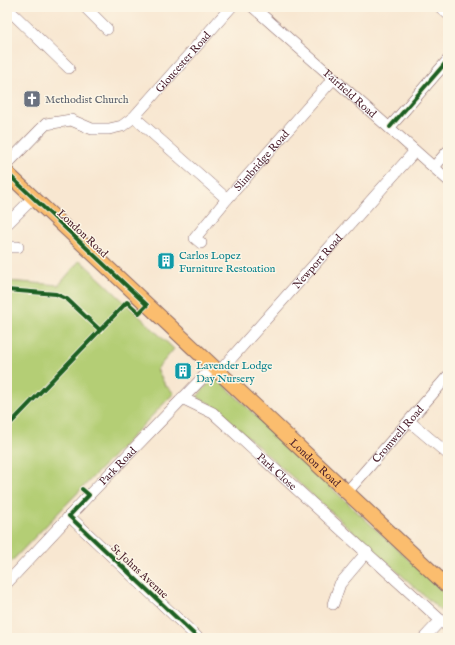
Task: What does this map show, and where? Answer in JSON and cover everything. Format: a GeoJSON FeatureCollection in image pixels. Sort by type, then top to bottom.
{"type":"FeatureCollection","features":[{"type":"Feature","properties":{"kind":"main road","name":"London Road"},"geometry":{"type":"LineString","coordinates":[[7,173],[448,587]]}},
{"type":"Feature","properties":{"kind":"street"},"geometry":{"type":"LineString","coordinates":[[85,7],[107,29]]}},
{"type":"Feature","properties":{"kind":"street","name":"Gloucester Road"},"geometry":{"type":"LineString","coordinates":[[7,164],[46,124],[71,120],[92,129],[109,129],[122,126],[134,117],[231,7]]}},
{"type":"Feature","properties":{"kind":"street","name":"Fairfield Road"},"geometry":{"type":"LineString","coordinates":[[253,7],[448,180]]}},
{"type":"Feature","properties":{"kind":"street"},"geometry":{"type":"LineString","coordinates":[[440,7],[448,14]]}},
{"type":"Feature","properties":{"kind":"street"},"geometry":{"type":"LineString","coordinates":[[11,11],[69,68]]}},
{"type":"Feature","properties":{"kind":"street"},"geometry":{"type":"LineString","coordinates":[[390,127],[448,60]]}},
{"type":"Feature","properties":{"kind":"street","name":"Slimbridge Road"},"geometry":{"type":"LineString","coordinates":[[201,243],[195,238],[333,79]]}},
{"type":"Feature","properties":{"kind":"street"},"geometry":{"type":"LineString","coordinates":[[134,117],[227,200]]}},
{"type":"Feature","properties":{"kind":"street","name":"Newport Road"},"geometry":{"type":"LineString","coordinates":[[216,370],[415,151]]}},
{"type":"Feature","properties":{"kind":"street"},"geometry":{"type":"LineString","coordinates":[[434,167],[448,151]]}},
{"type":"Feature","properties":{"kind":"street"},"geometry":{"type":"LineString","coordinates":[[7,224],[33,198]]}},
{"type":"Feature","properties":{"kind":"street","name":"Park Road"},"geometry":{"type":"LineString","coordinates":[[7,583],[69,516],[86,492],[182,398],[216,370]]}},
{"type":"Feature","properties":{"kind":"street","name":"Cromwell Road"},"geometry":{"type":"LineString","coordinates":[[347,492],[448,376]]}},
{"type":"Feature","properties":{"kind":"street","name":"Park Close"},"geometry":{"type":"LineString","coordinates":[[182,398],[213,413],[367,552],[444,624],[424,638]]}},
{"type":"Feature","properties":{"kind":"street"},"geometry":{"type":"LineString","coordinates":[[409,421],[448,454]]}},
{"type":"Feature","properties":{"kind":"street","name":"St Johns Avenue"},"geometry":{"type":"LineString","coordinates":[[69,516],[198,638]]}},
{"type":"Feature","properties":{"kind":"street"},"geometry":{"type":"LineString","coordinates":[[333,604],[340,584],[367,552]]}},
{"type":"Feature","properties":{"kind":"green space"},"geometry":{"type":"Polygon","coordinates":[[[80,260],[174,349],[157,369],[165,385],[174,393],[7,566],[7,281],[59,285],[80,260]]]}},
{"type":"Feature","properties":{"kind":"green space"},"geometry":{"type":"Polygon","coordinates":[[[215,376],[298,457],[448,596],[448,617],[211,404],[197,397],[215,376]]]}},
{"type":"Feature","properties":{"kind":"cycle path"},"geometry":{"type":"LineString","coordinates":[[390,127],[448,60]]}},
{"type":"Feature","properties":{"kind":"cycle path"},"geometry":{"type":"LineString","coordinates":[[7,173],[147,305],[139,313],[127,302],[7,427]]}},
{"type":"Feature","properties":{"kind":"cycle path"},"geometry":{"type":"LineString","coordinates":[[7,290],[56,294],[67,299],[100,330]]}},
{"type":"Feature","properties":{"kind":"cycle path"},"geometry":{"type":"LineString","coordinates":[[82,489],[89,495],[69,516],[198,638]]}},
{"type":"Feature","properties":{"kind":"place","name":"Methodist Church"},"geometry":{"type":"Point","coordinates":[32,99]}},
{"type":"Feature","properties":{"kind":"place","name":"Carlos Lopez Furniture Restoation"},"geometry":{"type":"Point","coordinates":[166,261]}},
{"type":"Feature","properties":{"kind":"place","name":"Lavender Lodge Day Nursery"},"geometry":{"type":"Point","coordinates":[183,371]}}]}
